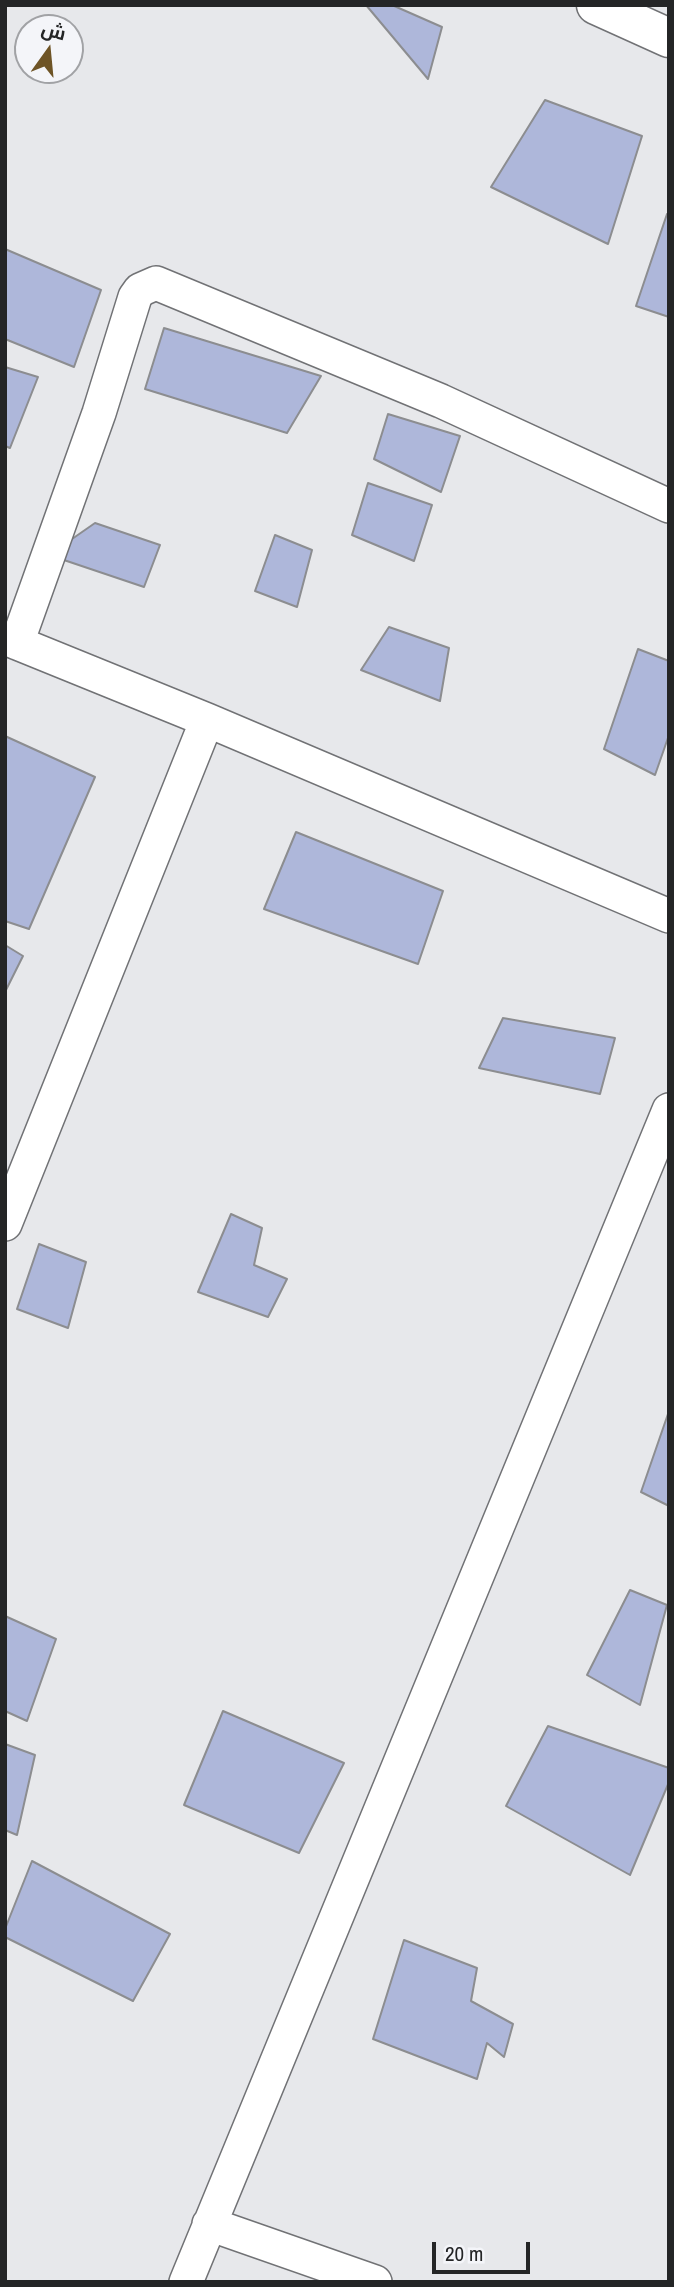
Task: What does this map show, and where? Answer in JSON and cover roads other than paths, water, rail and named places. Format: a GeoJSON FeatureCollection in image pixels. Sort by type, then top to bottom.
{"type":"FeatureCollection","features":[{"type":"Feature","properties":{"kind":"highway"},"geometry":{"type":"LineString","coordinates":[[596,5],[669,38]]}},
{"type":"Feature","properties":{"kind":"street"},"geometry":{"type":"LineString","coordinates":[[669,506],[441,401],[156,283],[140,290],[135,297],[99,413],[11,641],[207,720],[669,916]]}},
{"type":"Feature","properties":{"kind":"street"},"geometry":{"type":"LineString","coordinates":[[5,1224],[207,720]]}},
{"type":"Feature","properties":{"kind":"street"},"geometry":{"type":"LineString","coordinates":[[186,2282],[669,1110]]}},
{"type":"Feature","properties":{"kind":"street"},"geometry":{"type":"LineString","coordinates":[[209,2224],[374,2282]]}}]}
